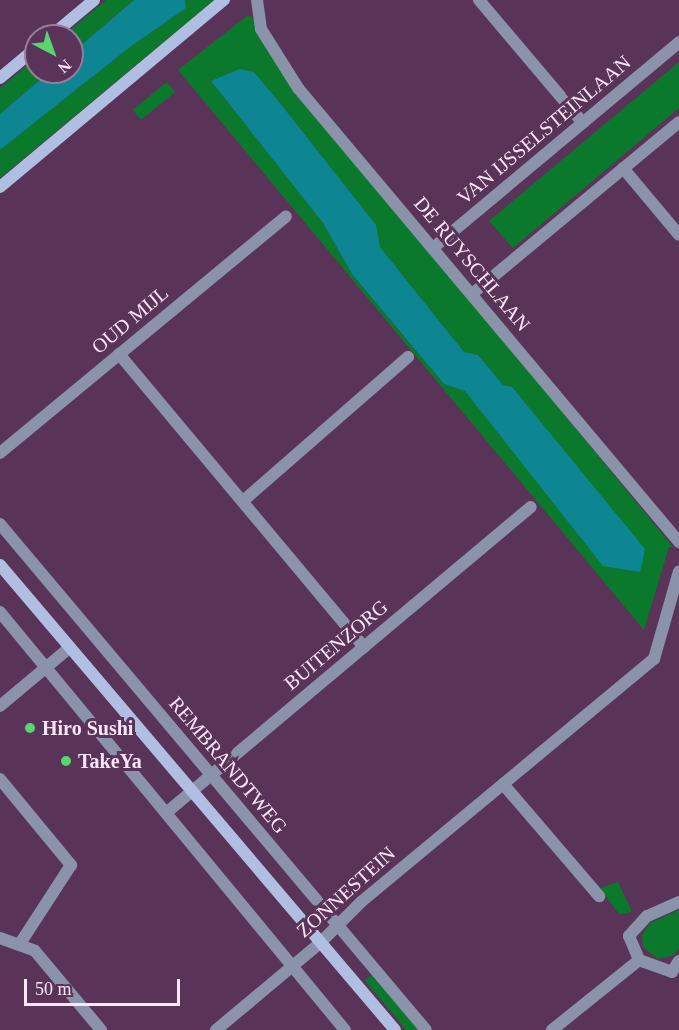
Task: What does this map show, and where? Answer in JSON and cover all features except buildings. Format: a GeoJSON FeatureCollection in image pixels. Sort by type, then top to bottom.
{"type":"FeatureCollection","features":[{"type":"Feature","properties":{"kind":"street"},"geometry":{"type":"LineString","coordinates":[[65,24],[94,0]]}},
{"type":"Feature","properties":{"kind":"street"},"geometry":{"type":"LineString","coordinates":[[0,188],[224,0]]}},
{"type":"Feature","properties":{"kind":"street","name":"DE RUYSCHLAAN"},"geometry":{"type":"LineString","coordinates":[[257,0],[261,29],[298,88],[679,542]]}},
{"type":"Feature","properties":{"kind":"street"},"geometry":{"type":"LineString","coordinates":[[480,0],[583,123]]}},
{"type":"Feature","properties":{"kind":"street","name":"VAN IJSSELSTEINLAAN"},"geometry":{"type":"LineString","coordinates":[[434,248],[679,42]]}},
{"type":"Feature","properties":{"kind":"street"},"geometry":{"type":"LineString","coordinates":[[0,78],[24,58]]}},
{"type":"Feature","properties":{"kind":"street"},"geometry":{"type":"LineString","coordinates":[[472,294],[679,122]]}},
{"type":"Feature","properties":{"kind":"street"},"geometry":{"type":"LineString","coordinates":[[623,168],[679,235]]}},
{"type":"Feature","properties":{"kind":"street","name":"OUD MIJL"},"geometry":{"type":"LineString","coordinates":[[0,453],[286,216]]}},
{"type":"Feature","properties":{"kind":"street"},"geometry":{"type":"LineString","coordinates":[[119,354],[364,647]]}},
{"type":"Feature","properties":{"kind":"street"},"geometry":{"type":"LineString","coordinates":[[243,501],[408,357]]}},
{"type":"Feature","properties":{"kind":"street","name":"BUITENZORG"},"geometry":{"type":"LineString","coordinates":[[166,813],[531,507]]}},
{"type":"Feature","properties":{"kind":"street","name":"REMBRANDTWEG"},"geometry":{"type":"LineString","coordinates":[[0,524],[426,1030]]}},
{"type":"Feature","properties":{"kind":"street"},"geometry":{"type":"LineString","coordinates":[[0,565],[68,649],[193,790],[395,1030]]}},
{"type":"Feature","properties":{"kind":"street","name":"ZONNESTEIN"},"geometry":{"type":"LineString","coordinates":[[216,1030],[320,943],[336,923],[654,659],[679,571]]}},
{"type":"Feature","properties":{"kind":"street"},"geometry":{"type":"LineString","coordinates":[[0,612],[345,1030]]}},
{"type":"Feature","properties":{"kind":"street"},"geometry":{"type":"LineString","coordinates":[[0,706],[68,649]]}},
{"type":"Feature","properties":{"kind":"street"},"geometry":{"type":"LineString","coordinates":[[0,779],[71,865],[19,945]]}},
{"type":"Feature","properties":{"kind":"street"},"geometry":{"type":"LineString","coordinates":[[503,784],[599,896]]}},
{"type":"Feature","properties":{"kind":"street"},"geometry":{"type":"LineString","coordinates":[[679,902],[647,916],[629,936],[639,960],[672,972],[679,962]]}},
{"type":"Feature","properties":{"kind":"street"},"geometry":{"type":"LineString","coordinates":[[0,938],[35,951],[101,1030]]}},
{"type":"Feature","properties":{"kind":"street"},"geometry":{"type":"LineString","coordinates":[[552,1030],[639,960]]}},
{"type":"Feature","properties":{"kind":"green space"},"geometry":{"type":"Polygon","coordinates":[[[106,0],[134,0],[84,43],[84,24],[77,24],[106,0]]]}},
{"type":"Feature","properties":{"kind":"green space"},"geometry":{"type":"Polygon","coordinates":[[[185,0],[214,0],[0,178],[0,150],[130,47],[186,8],[185,0]]]}},
{"type":"Feature","properties":{"kind":"green space"},"geometry":{"type":"Polygon","coordinates":[[[248,15],[258,22],[366,173],[673,547],[669,547],[644,630],[178,70],[248,15]],[[239,69],[211,81],[323,223],[352,274],[444,384],[465,391],[634,570],[640,572],[503,385],[478,355],[464,352],[380,247],[375,224],[254,72],[239,69]]]}},
{"type":"Feature","properties":{"kind":"green space"},"geometry":{"type":"Polygon","coordinates":[[[679,62],[679,108],[513,248],[489,221],[679,62]]]}},
{"type":"Feature","properties":{"kind":"green space"},"geometry":{"type":"Polygon","coordinates":[[[24,68],[24,84],[35,84],[0,114],[0,88],[24,68]]]}},
{"type":"Feature","properties":{"kind":"green space"},"geometry":{"type":"Polygon","coordinates":[[[167,82],[175,92],[141,120],[133,110],[167,82]]]}},
{"type":"Feature","properties":{"kind":"green space"},"geometry":{"type":"Polygon","coordinates":[[[618,882],[632,912],[619,914],[600,888],[618,882]]]}},
{"type":"Feature","properties":{"kind":"green space"},"geometry":{"type":"Polygon","coordinates":[[[679,910],[679,948],[674,955],[658,959],[643,947],[642,935],[650,923],[679,910]]]}},
{"type":"Feature","properties":{"kind":"green space"},"geometry":{"type":"Polygon","coordinates":[[[372,975],[418,1030],[406,1030],[365,981],[372,975]]]}},
{"type":"Feature","properties":{"kind":"shaded area"},"geometry":{"type":"Polygon","coordinates":[[[134,0],[185,0],[186,8],[130,47],[84,83],[84,43],[134,0]]]}},
{"type":"Feature","properties":{"kind":"shaded area"},"geometry":{"type":"Polygon","coordinates":[[[239,69],[254,72],[280,103],[376,225],[380,247],[464,352],[478,355],[503,385],[512,387],[645,549],[640,572],[603,566],[465,391],[444,384],[352,274],[323,223],[211,81],[239,69]]]}},
{"type":"Feature","properties":{"kind":"shaded area"},"geometry":{"type":"Polygon","coordinates":[[[35,84],[83,84],[0,150],[0,114],[35,84]]]}},
{"type":"Feature","properties":{"kind":"place","name":"Hiro Sushi"},"geometry":{"type":"Point","coordinates":[30,728]}},
{"type":"Feature","properties":{"kind":"place","name":"TakeYa"},"geometry":{"type":"Point","coordinates":[66,761]}}]}
